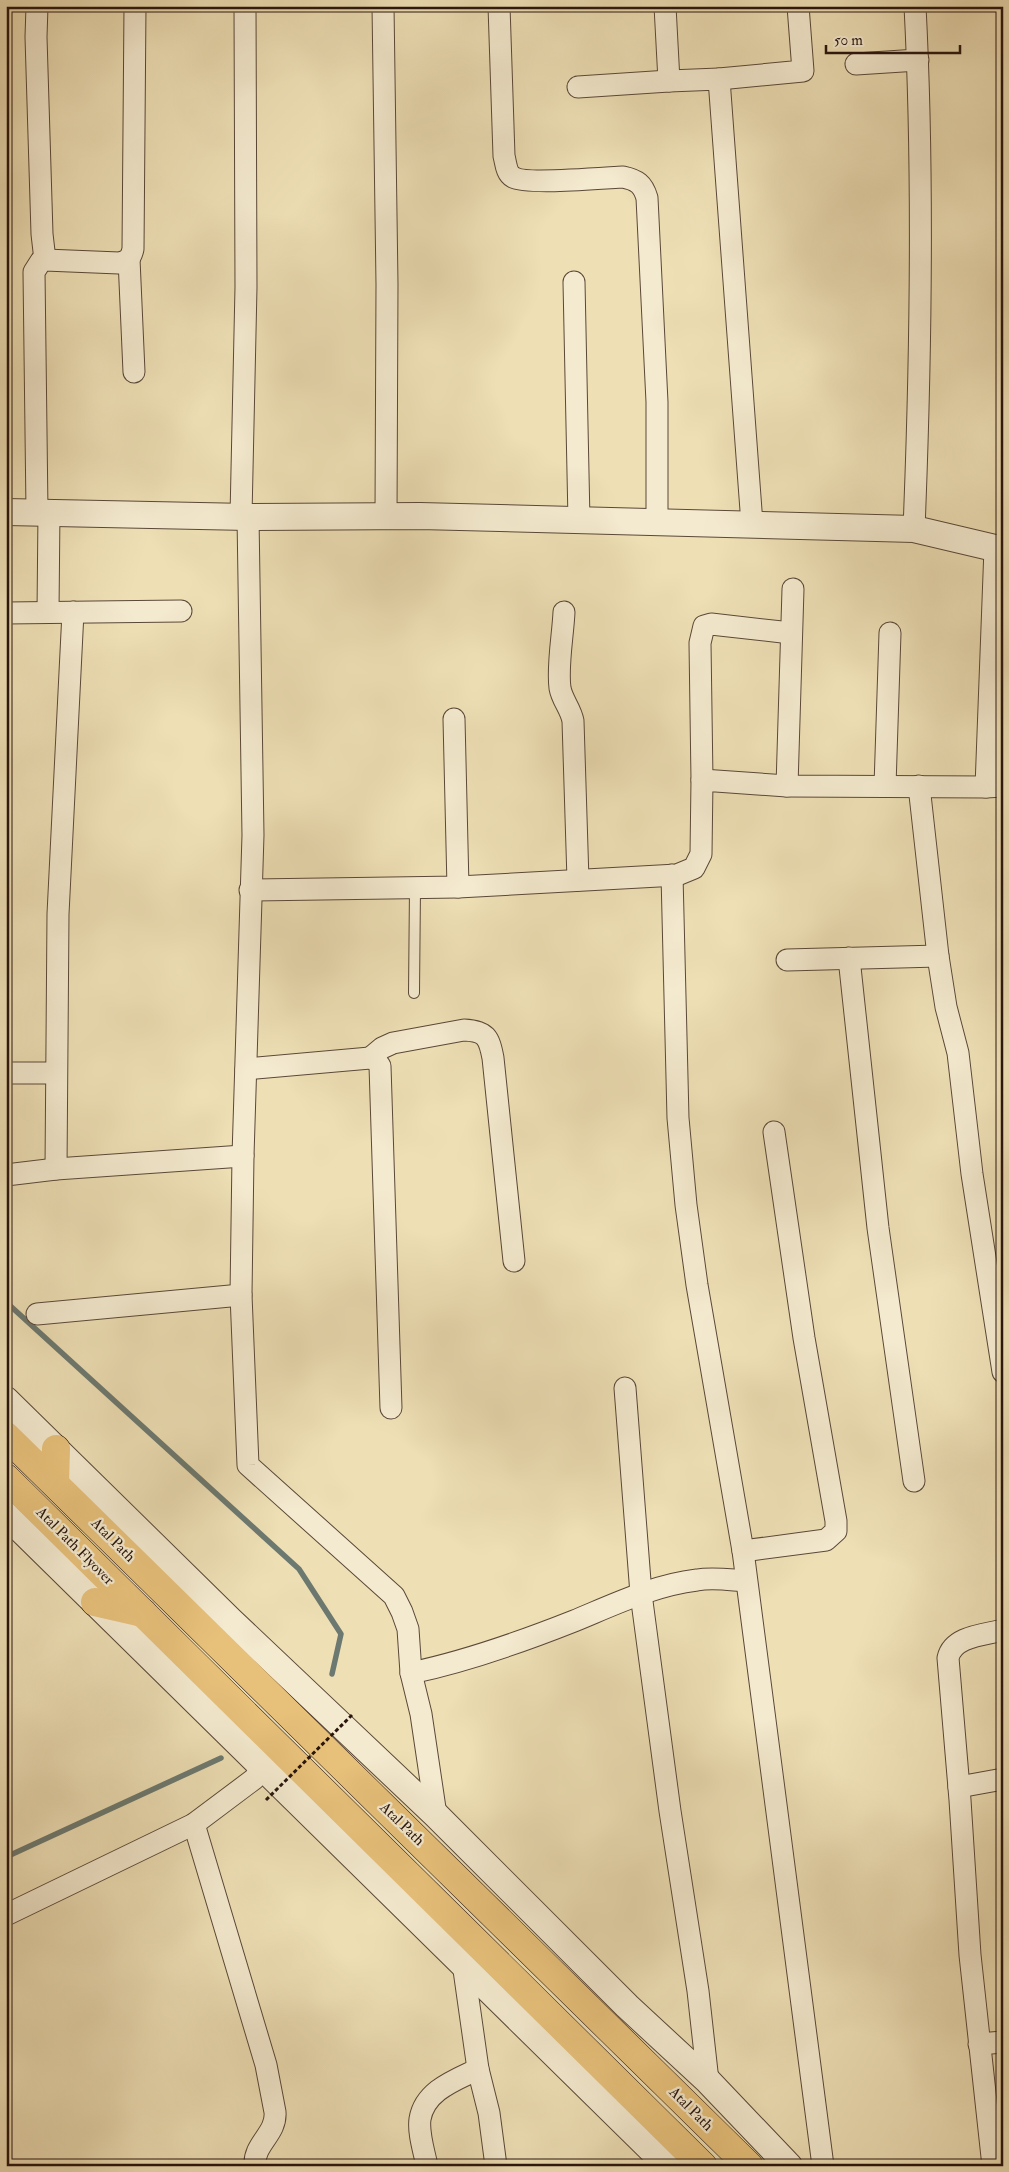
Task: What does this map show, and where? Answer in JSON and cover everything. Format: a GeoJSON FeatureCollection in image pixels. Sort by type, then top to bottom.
{"type":"FeatureCollection","features":[{"type":"Feature","properties":{"kind":"main road","name":"Atal Path Flyover"},"geometry":{"type":"LineString","coordinates":[[6,1436],[55,1483]]}},
{"type":"Feature","properties":{"kind":"main road"},"geometry":{"type":"LineString","coordinates":[[55,1483],[56,1448]]}},
{"type":"Feature","properties":{"kind":"main road","name":"Atal Path Flyover"},"geometry":{"type":"LineString","coordinates":[[6,1478],[703,2166]]}},
{"type":"Feature","properties":{"kind":"main road","name":"Atal Path"},"geometry":{"type":"LineString","coordinates":[[55,1483],[749,2166]]}},
{"type":"Feature","properties":{"kind":"main road"},"geometry":{"type":"LineString","coordinates":[[95,1602],[144,1614]]}},
{"type":"Feature","properties":{"kind":"street"},"geometry":{"type":"LineString","coordinates":[[37,6],[36,37],[42,234],[45,260]]}},
{"type":"Feature","properties":{"kind":"street"},"geometry":{"type":"LineString","coordinates":[[134,372],[129,259],[133,249],[135,6]]}},
{"type":"Feature","properties":{"kind":"street"},"geometry":{"type":"LineString","coordinates":[[245,6],[245,516],[253,835],[243,1156],[241,1294],[248,1465],[394,1596],[408,1629],[411,1673],[420,1714],[436,1815]]}},
{"type":"Feature","properties":{"kind":"street"},"geometry":{"type":"LineString","coordinates":[[384,6],[387,284],[386,517]]}},
{"type":"Feature","properties":{"kind":"street"},"geometry":{"type":"LineString","coordinates":[[499,6],[504,156],[509,173],[514,178],[532,181],[623,177],[635,180],[641,184],[644,190],[646,198],[657,402],[657,522]]}},
{"type":"Feature","properties":{"kind":"street"},"geometry":{"type":"LineString","coordinates":[[665,6],[669,81]]}},
{"type":"Feature","properties":{"kind":"street"},"geometry":{"type":"LineString","coordinates":[[578,87],[719,79],[803,71],[798,6]]}},
{"type":"Feature","properties":{"kind":"street"},"geometry":{"type":"LineString","coordinates":[[914,6],[918,60],[921,353],[914,529]]}},
{"type":"Feature","properties":{"kind":"street"},"geometry":{"type":"LineString","coordinates":[[856,64],[918,60]]}},
{"type":"Feature","properties":{"kind":"street"},"geometry":{"type":"LineString","coordinates":[[719,79],[752,524]]}},
{"type":"Feature","properties":{"kind":"street"},"geometry":{"type":"LineString","coordinates":[[48,612],[34,288],[37,265],[45,260],[110,264],[129,259]]}},
{"type":"Feature","properties":{"kind":"street"},"geometry":{"type":"LineString","coordinates":[[574,282],[579,520]]}},
{"type":"Feature","properties":{"kind":"street"},"geometry":{"type":"LineString","coordinates":[[6,512],[43,511],[245,516],[579,520],[914,529],[999,549],[994,786],[787,786],[702,780]]}},
{"type":"Feature","properties":{"kind":"street"},"geometry":{"type":"LineString","coordinates":[[787,786],[793,588]]}},
{"type":"Feature","properties":{"kind":"street"},"geometry":{"type":"LineString","coordinates":[[6,613],[181,611]]}},
{"type":"Feature","properties":{"kind":"street"},"geometry":{"type":"LineString","coordinates":[[56,1169],[58,914],[72,612]]}},
{"type":"Feature","properties":{"kind":"street"},"geometry":{"type":"LineString","coordinates":[[564,612],[560,680],[562,694],[572,715],[573,722],[578,880]]}},
{"type":"Feature","properties":{"kind":"street"},"geometry":{"type":"LineString","coordinates":[[250,890],[458,886],[672,876],[688,872],[698,863],[700,854],[702,780],[700,643],[704,626],[712,624],[791,633]]}},
{"type":"Feature","properties":{"kind":"street"},"geometry":{"type":"LineString","coordinates":[[885,786],[890,633]]}},
{"type":"Feature","properties":{"kind":"street"},"geometry":{"type":"LineString","coordinates":[[454,719],[458,886]]}},
{"type":"Feature","properties":{"kind":"street"},"geometry":{"type":"LineString","coordinates":[[919,786],[938,956],[946,1007],[958,1053],[972,1174],[1003,1372]]}},
{"type":"Feature","properties":{"kind":"street"},"geometry":{"type":"LineString","coordinates":[[672,876],[678,1118],[686,1206],[697,1284],[744,1565],[823,2166]]}},
{"type":"Feature","properties":{"kind":"street"},"geometry":{"type":"LineString","coordinates":[[787,960],[938,956]]}},
{"type":"Feature","properties":{"kind":"street"},"geometry":{"type":"LineString","coordinates":[[849,958],[878,1228],[914,1481]]}},
{"type":"Feature","properties":{"kind":"street"},"geometry":{"type":"LineString","coordinates":[[370,1058],[382,1048],[393,1043],[464,1030],[475,1030],[484,1034],[488,1040],[493,1058],[514,1261]]}},
{"type":"Feature","properties":{"kind":"street"},"geometry":{"type":"LineString","coordinates":[[246,1069],[370,1058],[378,1062],[380,1072],[391,1408]]}},
{"type":"Feature","properties":{"kind":"street"},"geometry":{"type":"LineString","coordinates":[[6,1073],[56,1074]]}},
{"type":"Feature","properties":{"kind":"street"},"geometry":{"type":"LineString","coordinates":[[411,1673],[466,1660],[524,1641],[641,1594],[699,1579],[826,1540],[836,1531],[836,1521],[804,1338],[774,1132]]}},
{"type":"Feature","properties":{"kind":"street"},"geometry":{"type":"LineString","coordinates":[[6,1175],[56,1169],[243,1156]]}},
{"type":"Feature","properties":{"kind":"street"},"geometry":{"type":"LineString","coordinates":[[37,1314],[241,1294]]}},
{"type":"Feature","properties":{"kind":"street"},"geometry":{"type":"LineString","coordinates":[[625,1388],[641,1594],[670,1811],[698,1991],[708,2082]]}},
{"type":"Feature","properties":{"kind":"street"},"geometry":{"type":"LineString","coordinates":[[6,1400],[223,1613],[436,1815],[627,2006],[708,2082],[790,2166]]}},
{"type":"Feature","properties":{"kind":"street"},"geometry":{"type":"LineString","coordinates":[[6,1515],[668,2166]]}},
{"type":"Feature","properties":{"kind":"street"},"geometry":{"type":"LineString","coordinates":[[993,2166],[970,1955],[948,1658],[950,1649],[957,1644],[1003,1630]]}},
{"type":"Feature","properties":{"kind":"street"},"geometry":{"type":"LineString","coordinates":[[6,1916],[194,1824],[254,1779],[262,1768]]}},
{"type":"Feature","properties":{"kind":"street"},"geometry":{"type":"LineString","coordinates":[[959,1787],[1003,1779]]}},
{"type":"Feature","properties":{"kind":"street"},"geometry":{"type":"LineString","coordinates":[[194,1824],[266,2065],[275,2112],[276,2120],[273,2128],[256,2152],[255,2166]]}},
{"type":"Feature","properties":{"kind":"street"},"geometry":{"type":"LineString","coordinates":[[463,1963],[478,2069],[489,2113],[496,2166]]}},
{"type":"Feature","properties":{"kind":"street"},"geometry":{"type":"LineString","coordinates":[[979,2044],[1003,2042]]}},
{"type":"Feature","properties":{"kind":"street"},"geometry":{"type":"LineString","coordinates":[[427,2166],[420,2119],[424,2107],[437,2090],[478,2069]]}},
{"type":"Feature","properties":{"kind":"lane"},"geometry":{"type":"LineString","coordinates":[[414,993],[415,887]]}},
{"type":"Feature","properties":{"kind":"path"},"geometry":{"type":"LineString","coordinates":[[266,1800],[352,1715]]}},
{"type":"Feature","properties":{"kind":"waterway"},"geometry":{"type":"LineString","coordinates":[[6,1302],[299,1569],[341,1634],[332,1674]]}},
{"type":"Feature","properties":{"kind":"waterway"},"geometry":{"type":"LineString","coordinates":[[6,1857],[221,1758]]}}]}
